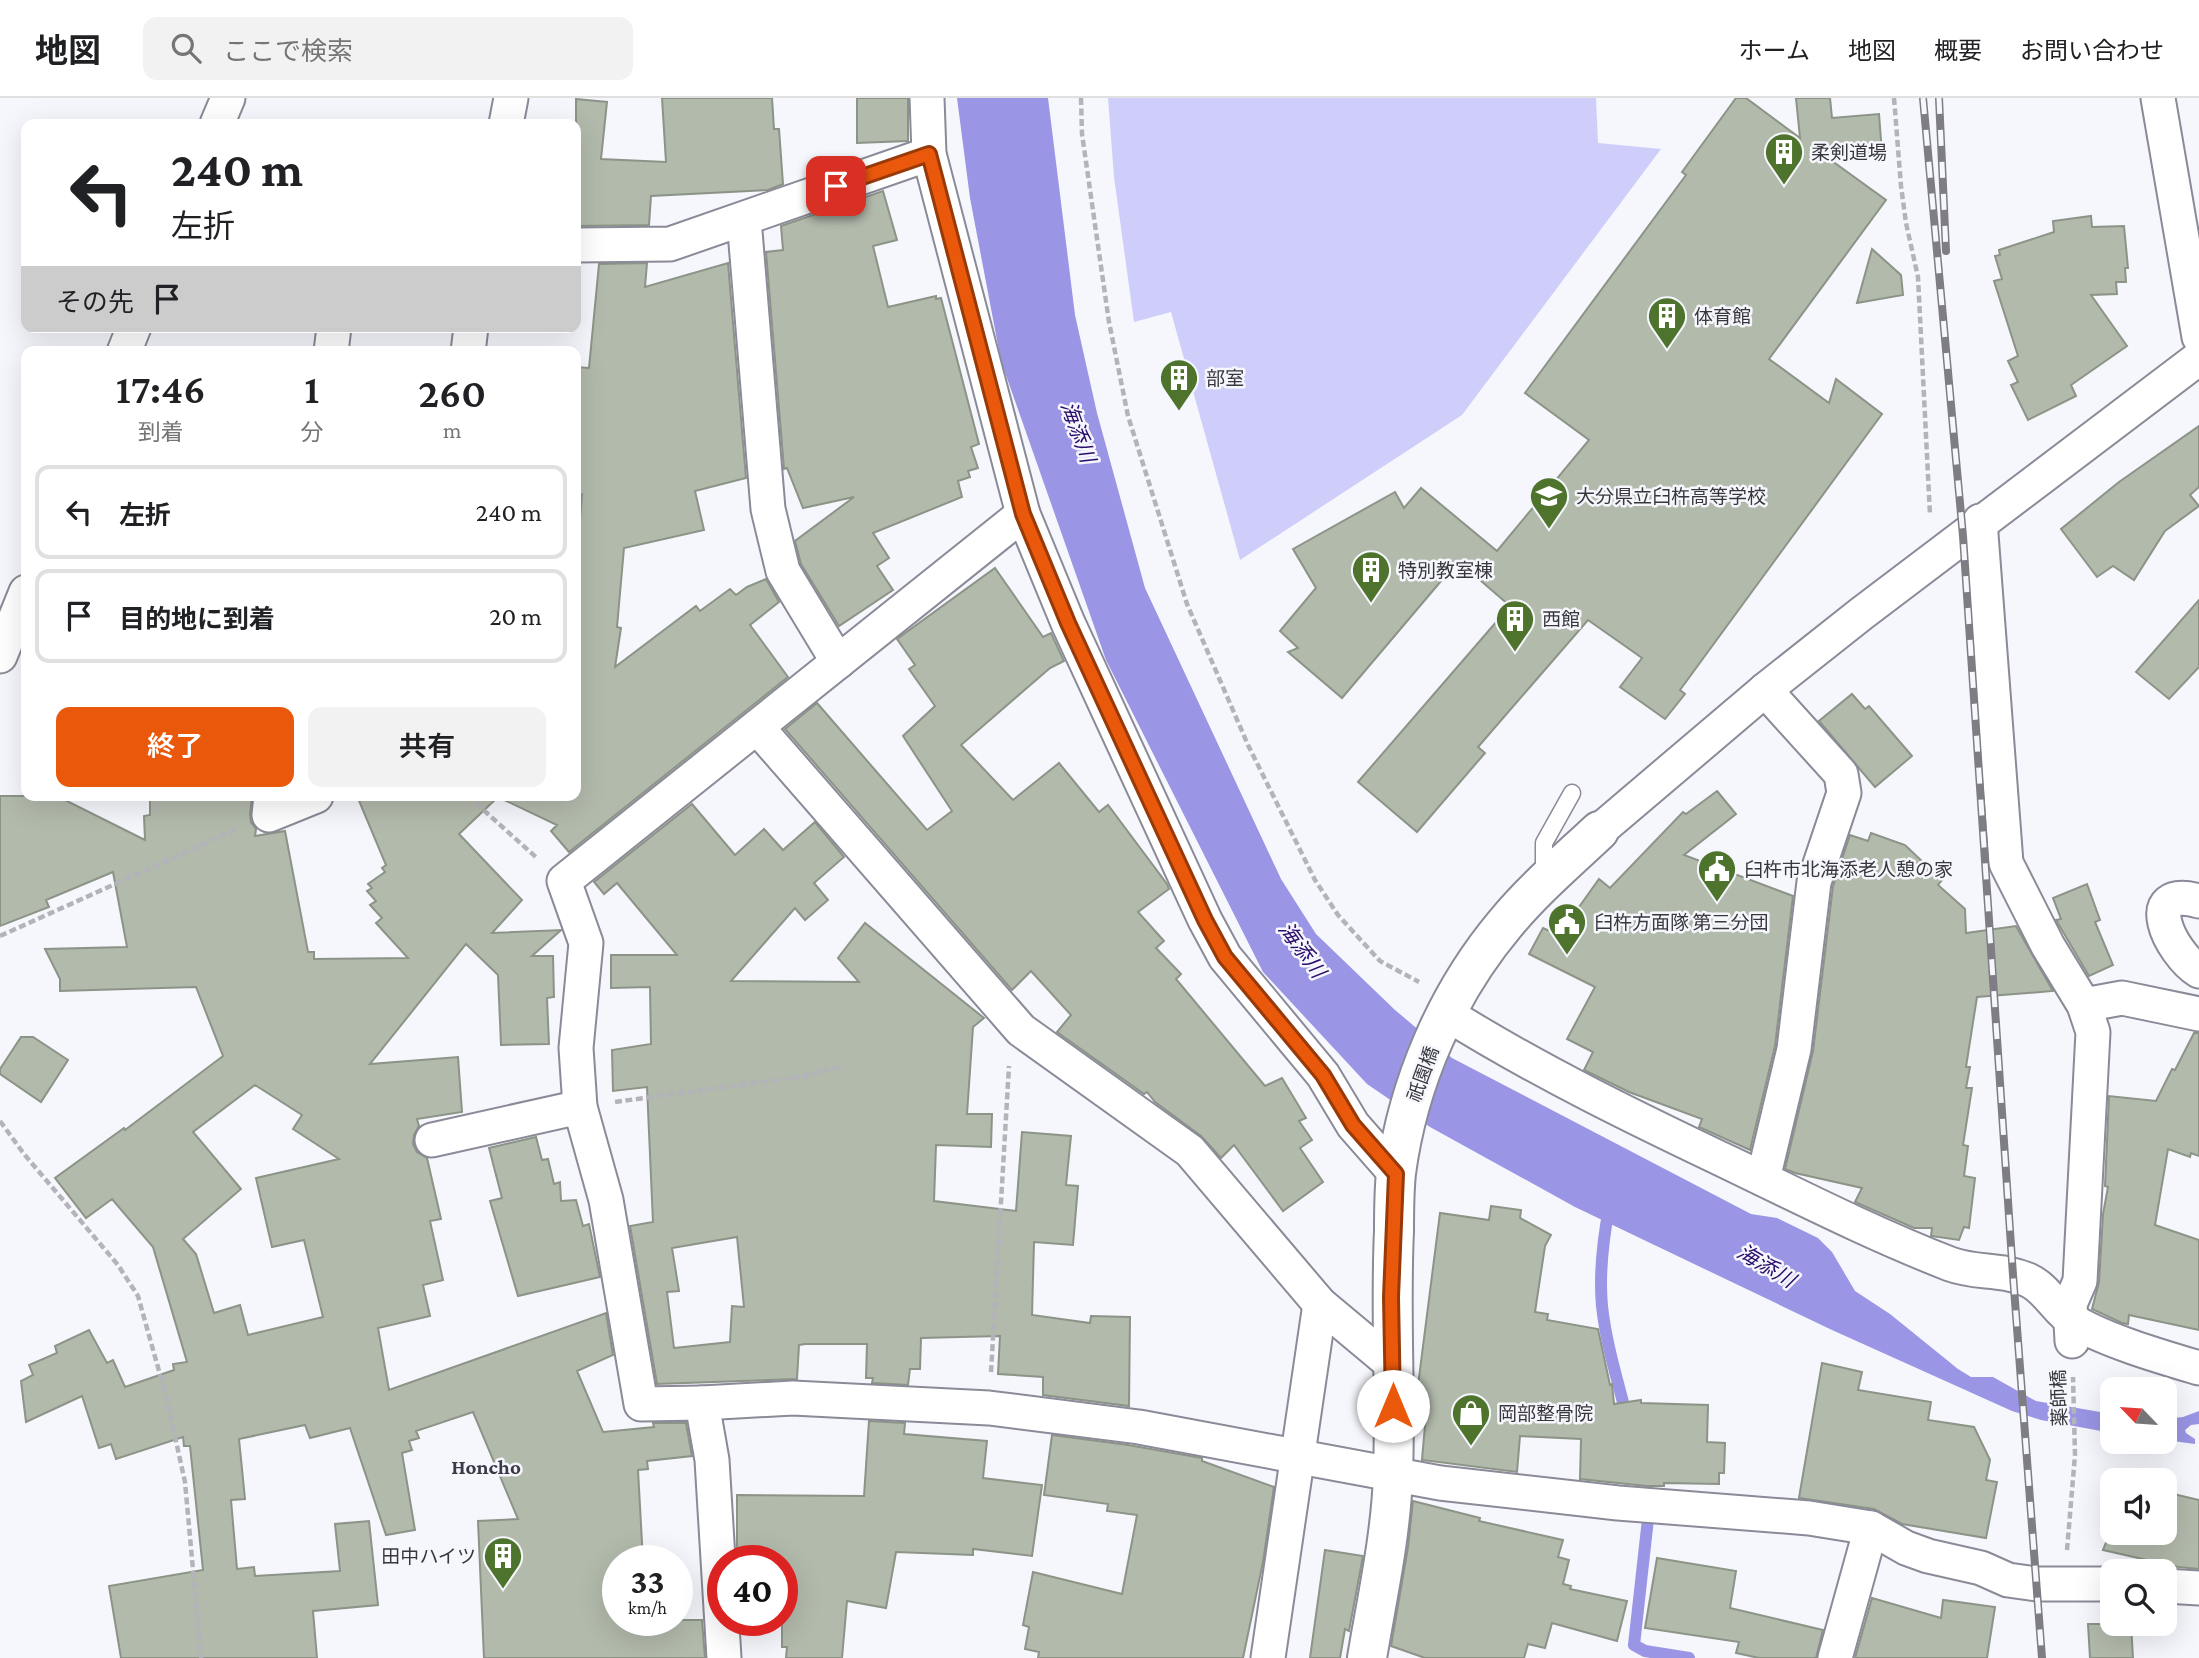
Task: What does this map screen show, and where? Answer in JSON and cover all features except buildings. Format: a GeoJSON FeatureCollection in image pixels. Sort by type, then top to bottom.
{"type":"FeatureCollection","features":[{"type":"Feature","properties":{"kind":"street"},"geometry":{"type":"LineString","coordinates":[[219,119],[228,98]]}},
{"type":"Feature","properties":{"kind":"street"},"geometry":{"type":"LineString","coordinates":[[507,119],[511,98]]}},
{"type":"Feature","properties":{"kind":"street"},"geometry":{"type":"LineString","coordinates":[[927,98],[929,154],[1023,514],[1068,623],[1205,920],[1225,957],[1323,1075],[1353,1125],[1396,1174]]}},
{"type":"Feature","properties":{"kind":"street"},"geometry":{"type":"LineString","coordinates":[[2158,98],[2199,337]]}},
{"type":"Feature","properties":{"kind":"street"},"geometry":{"type":"LineString","coordinates":[[581,245],[670,244],[929,154]]}},
{"type":"Feature","properties":{"kind":"street"},"geometry":{"type":"LineString","coordinates":[[744,219],[768,509],[783,571],[838,662]]}},
{"type":"Feature","properties":{"kind":"street"},"geometry":{"type":"LineString","coordinates":[[1600,831],[1765,690],[1980,522],[2199,358]]}},
{"type":"Feature","properties":{"kind":"street"},"geometry":{"type":"LineString","coordinates":[[1023,514],[564,881],[586,943],[576,1048],[580,1107],[606,1200],[641,1404],[793,1398],[989,1408],[1139,1427],[1393,1476],[1466,1487],[1618,1503],[1809,1518],[1871,1528],[1906,1548],[1981,1568],[2008,1580],[2037,1584],[2100,1583]]}},
{"type":"Feature","properties":{"kind":"street"},"geometry":{"type":"LineString","coordinates":[[1980,522],[2006,863],[2048,946],[2084,1004],[2094,1032],[2080,1281],[2070,1304],[2072,1331]]}},
{"type":"Feature","properties":{"kind":"street"},"geometry":{"type":"LineString","coordinates":[[0,656],[21,604]]}},
{"type":"Feature","properties":{"kind":"street"},"geometry":{"type":"LineString","coordinates":[[1763,1179],[1794,1049],[1814,882],[1844,793],[1841,774],[1765,690]]}},
{"type":"Feature","properties":{"kind":"street"},"geometry":{"type":"LineString","coordinates":[[757,727],[1021,1030],[1190,1151],[1320,1304],[1392,1366]]}},
{"type":"Feature","properties":{"kind":"street"},"geometry":{"type":"LineString","coordinates":[[270,806],[293,801]]}},
{"type":"Feature","properties":{"kind":"street","name":"祇園橋"},"geometry":{"type":"LineString","coordinates":[[1367,1658],[1387,1538],[1393,1476],[1391,1297],[1396,1174],[1419,1079],[1447,1014],[1471,970],[1504,924],[1600,831]]}},
{"type":"Feature","properties":{"kind":"street"},"geometry":{"type":"LineString","coordinates":[[2199,901],[2178,898],[2166,906],[2162,915],[2178,953],[2199,971]]}},
{"type":"Feature","properties":{"kind":"street"},"geometry":{"type":"LineString","coordinates":[[2084,1004],[2122,998],[2199,1014]]}},
{"type":"Feature","properties":{"kind":"street"},"geometry":{"type":"LineString","coordinates":[[1447,1014],[1523,1060],[1659,1130],[1870,1230],[1953,1265],[2002,1271],[2040,1286],[2072,1331],[2126,1343],[2199,1368]]}},
{"type":"Feature","properties":{"kind":"street"},"geometry":{"type":"LineString","coordinates":[[432,1140],[580,1107]]}},
{"type":"Feature","properties":{"kind":"street"},"geometry":{"type":"LineString","coordinates":[[1268,1658],[1320,1304]]}},
{"type":"Feature","properties":{"kind":"street"},"geometry":{"type":"LineString","coordinates":[[702,1403],[712,1460],[724,1658]]}},
{"type":"Feature","properties":{"kind":"street"},"geometry":{"type":"LineString","coordinates":[[1835,1658],[1871,1528]]}},
{"type":"Feature","properties":{"kind":"street"},"geometry":{"type":"LineString","coordinates":[[2177,1587],[2199,1588]]}},
{"type":"Feature","properties":{"kind":"lane"},"geometry":{"type":"LineString","coordinates":[[1548,879],[1544,864],[1544,843],[1572,793]]}},
{"type":"Feature","properties":{"kind":"path"},"geometry":{"type":"LineString","coordinates":[[1081,98],[1082,134],[1109,322],[1128,415],[1188,604],[1248,745],[1315,880],[1338,915],[1380,961],[1447,1014]]}},
{"type":"Feature","properties":{"kind":"path"},"geometry":{"type":"LineString","coordinates":[[1894,98],[1903,198],[1918,277],[1933,559]]}},
{"type":"Feature","properties":{"kind":"path"},"geometry":{"type":"LineString","coordinates":[[473,801],[564,881]]}},
{"type":"Feature","properties":{"kind":"path"},"geometry":{"type":"LineString","coordinates":[[0,936],[270,806]]}},
{"type":"Feature","properties":{"kind":"path"},"geometry":{"type":"LineString","coordinates":[[989,1408],[1012,1019]]}},
{"type":"Feature","properties":{"kind":"path"},"geometry":{"type":"LineString","coordinates":[[580,1107],[798,1077],[843,1066]]}},
{"type":"Feature","properties":{"kind":"path"},"geometry":{"type":"LineString","coordinates":[[0,1121],[24,1154],[118,1265],[138,1296],[166,1396],[185,1482],[201,1658]]}},
{"type":"Feature","properties":{"kind":"path","name":"薬師橋"},"geometry":{"type":"LineString","coordinates":[[2065,1582],[2075,1455],[2072,1331]]}},
{"type":"Feature","properties":{"kind":"shaded area"},"geometry":{"type":"Polygon","coordinates":[[[1108,98],[1596,98],[1598,143],[1661,149],[1462,415],[1240,560],[1171,312],[1134,322],[1114,177],[1108,98]]]}},
{"type":"Feature","properties":{"kind":"water","name":"海添川"},"geometry":{"type":"Polygon","coordinates":[[[957,98],[1048,98],[1075,315],[1097,413],[1145,588],[1281,879],[1316,934],[1395,1010],[1452,1058],[1751,1214],[1777,1218],[1818,1238],[1832,1252],[1855,1291],[1890,1314],[1958,1369],[1971,1377],[1993,1377],[2036,1401],[2100,1412],[2100,1431],[2041,1420],[2012,1411],[1832,1330],[1575,1207],[1430,1127],[1367,1084],[1263,972],[1106,660],[1001,361],[970,198],[957,98]]]}},
{"type":"Feature","properties":{"kind":"water"},"geometry":{"type":"Polygon","coordinates":[[[2199,1411],[2199,1424],[2191,1425],[2185,1430],[2195,1439],[2195,1444],[2177,1442],[2177,1418],[2199,1411]]]}},
{"type":"Feature","properties":{"kind":"waterway"},"geometry":{"type":"LineString","coordinates":[[1609,1208],[1602,1257],[1602,1306],[1609,1348],[1627,1418]]}},
{"type":"Feature","properties":{"kind":"waterway"},"geometry":{"type":"LineString","coordinates":[[1648,1519],[1634,1645],[1645,1651],[1689,1658]]}},
{"type":"Feature","properties":{"kind":"railway"},"geometry":{"type":"LineString","coordinates":[[1923,98],[1963,536],[2042,1658]]}},
{"type":"Feature","properties":{"kind":"railway"},"geometry":{"type":"LineString","coordinates":[[1939,98],[1946,251]]}},
{"type":"Feature","properties":{"kind":"place","name":"柔剣道場"},"geometry":{"type":"Point","coordinates":[1784,186]}},
{"type":"Feature","properties":{"kind":"place","name":"体育館"},"geometry":{"type":"Point","coordinates":[1667,350]}},
{"type":"Feature","properties":{"kind":"place","name":"部室"},"geometry":{"type":"Point","coordinates":[1179,412]}},
{"type":"Feature","properties":{"kind":"place","name":"大分県立臼杵高等学校"},"geometry":{"type":"Point","coordinates":[1549,530]}},
{"type":"Feature","properties":{"kind":"place","name":"特別教室棟"},"geometry":{"type":"Point","coordinates":[1371,604]}},
{"type":"Feature","properties":{"kind":"place","name":"西館"},"geometry":{"type":"Point","coordinates":[1515,653]}},
{"type":"Feature","properties":{"kind":"place","name":"臼杵市北海添老人憩の家"},"geometry":{"type":"Point","coordinates":[1717,903]}},
{"type":"Feature","properties":{"kind":"place","name":"臼杵方面隊 第三分団"},"geometry":{"type":"Point","coordinates":[1567,956]}},
{"type":"Feature","properties":{"kind":"place","name":"岡部整骨院"},"geometry":{"type":"Point","coordinates":[1471,1447]}},
{"type":"Feature","properties":{"kind":"place","name":"田中ハイツ"},"geometry":{"type":"Point","coordinates":[503,1590]}},
{"type":"Feature","properties":{"kind":"district","name":"Honcho"},"geometry":{"type":"Point","coordinates":[486,1467]}},
{"type":"Feature","properties":{"kind":"route"},"geometry":{"type":"LineString","coordinates":[[836,186],[929,154],[1023,514],[1068,623],[1205,920],[1225,957],[1323,1075],[1353,1125],[1396,1174],[1391,1297],[1393,1406]]}}]}
